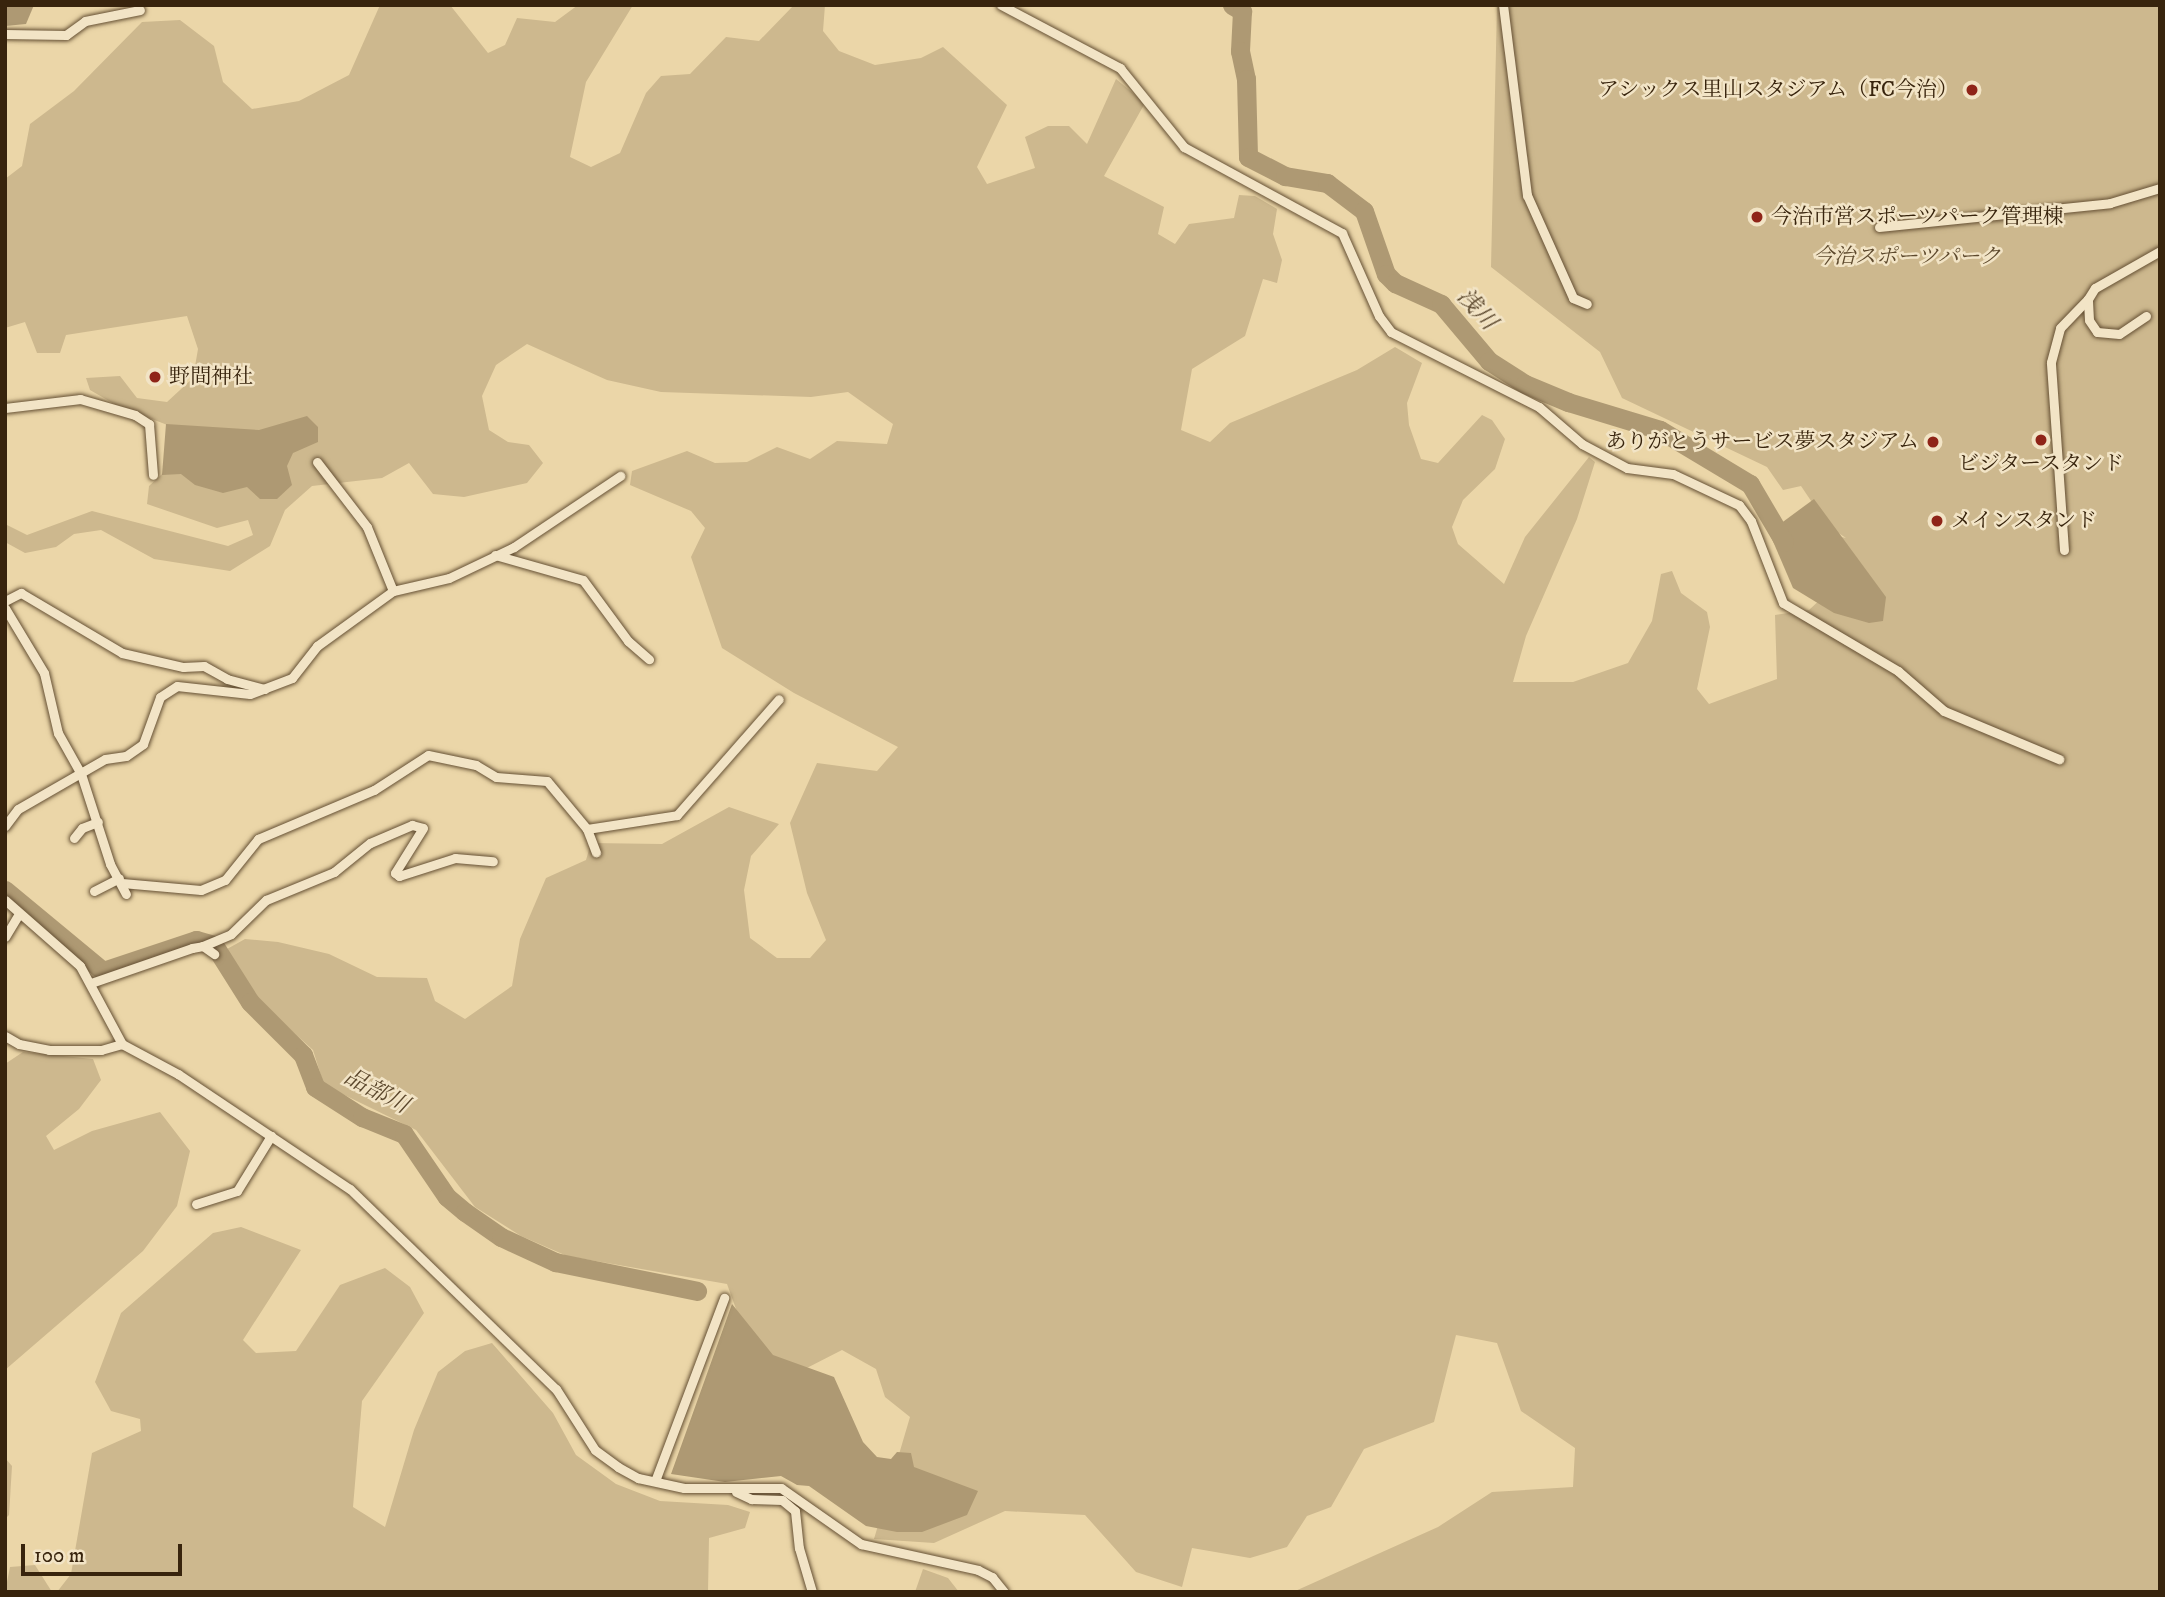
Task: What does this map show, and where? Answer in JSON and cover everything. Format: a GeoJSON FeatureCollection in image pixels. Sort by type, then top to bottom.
{"type":"FeatureCollection","features":[{"type":"Feature","properties":{"kind":"street"},"geometry":{"type":"LineString","coordinates":[[1001,5],[1119,68],[1184,147],[1342,233],[1378,316],[1391,332],[1539,407],[1583,444],[1627,468],[1673,474],[1739,505],[1751,521],[1783,603],[1882,661],[1944,711],[2059,759]]}},
{"type":"Feature","properties":{"kind":"street"},"geometry":{"type":"LineString","coordinates":[[1503,5],[1527,195],[1573,298],[1587,304]]}},
{"type":"Feature","properties":{"kind":"street"},"geometry":{"type":"LineString","coordinates":[[5,34],[66,35],[86,21],[140,10]]}},
{"type":"Feature","properties":{"kind":"street"},"geometry":{"type":"LineString","coordinates":[[1879,227],[2110,203],[2160,188]]}},
{"type":"Feature","properties":{"kind":"street"},"geometry":{"type":"LineString","coordinates":[[2064,550],[2051,362],[2060,328],[2095,288],[2160,251]]}},
{"type":"Feature","properties":{"kind":"street"},"geometry":{"type":"LineString","coordinates":[[2088,299],[2089,320],[2097,332],[2119,334],[2146,316]]}},
{"type":"Feature","properties":{"kind":"street"},"geometry":{"type":"LineString","coordinates":[[5,408],[80,399],[135,415],[149,424],[153,475]]}},
{"type":"Feature","properties":{"kind":"street"},"geometry":{"type":"LineString","coordinates":[[317,462],[367,527],[393,591]]}},
{"type":"Feature","properties":{"kind":"street"},"geometry":{"type":"LineString","coordinates":[[5,827],[18,809],[105,760],[126,756],[143,744],[160,697],[177,686],[250,694],[267,690],[292,678],[317,646],[393,591],[449,578],[514,547],[620,476]]}},
{"type":"Feature","properties":{"kind":"street"},"geometry":{"type":"LineString","coordinates":[[495,555],[583,580],[620,631],[649,659]]}},
{"type":"Feature","properties":{"kind":"street"},"geometry":{"type":"LineString","coordinates":[[5,601],[21,593],[122,653],[183,667],[204,666],[227,678],[267,690]]}},
{"type":"Feature","properties":{"kind":"street"},"geometry":{"type":"LineString","coordinates":[[5,608],[44,673],[58,733],[82,774],[126,894]]}},
{"type":"Feature","properties":{"kind":"street"},"geometry":{"type":"LineString","coordinates":[[587,829],[677,815],[779,699]]}},
{"type":"Feature","properties":{"kind":"street"},"geometry":{"type":"LineString","coordinates":[[94,891],[121,881],[201,890],[225,880],[258,839],[374,790],[428,755],[477,765],[496,777],[547,781],[587,829],[596,852]]}},
{"type":"Feature","properties":{"kind":"street"},"geometry":{"type":"LineString","coordinates":[[74,838],[77,831],[98,822]]}},
{"type":"Feature","properties":{"kind":"street"},"geometry":{"type":"LineString","coordinates":[[91,983],[231,934],[266,900],[334,872],[370,843],[412,825],[423,828],[395,873],[399,876],[456,858],[493,860]]}},
{"type":"Feature","properties":{"kind":"street"},"geometry":{"type":"LineString","coordinates":[[5,900],[80,966],[122,1044],[178,1074],[350,1189],[566,1399],[595,1450],[618,1467],[655,1481],[735,1491],[781,1488],[861,1544],[978,1570],[992,1577],[1004,1592]]}},
{"type":"Feature","properties":{"kind":"street"},"geometry":{"type":"LineString","coordinates":[[5,937],[19,914]]}},
{"type":"Feature","properties":{"kind":"street"},"geometry":{"type":"LineString","coordinates":[[203,946],[214,954]]}},
{"type":"Feature","properties":{"kind":"street"},"geometry":{"type":"LineString","coordinates":[[5,1036],[19,1044],[49,1050],[101,1050],[122,1044]]}},
{"type":"Feature","properties":{"kind":"street"},"geometry":{"type":"LineString","coordinates":[[196,1203],[237,1191],[271,1136]]}},
{"type":"Feature","properties":{"kind":"street"},"geometry":{"type":"LineString","coordinates":[[655,1481],[724,1298]]}},
{"type":"Feature","properties":{"kind":"street"},"geometry":{"type":"LineString","coordinates":[[735,1491],[751,1499],[782,1500],[795,1510],[799,1548],[813,1592]]}},
{"type":"Feature","properties":{"kind":"green space","name":"今治スポーツパーク"},"geometry":{"type":"Polygon","coordinates":[[[380,5],[450,5],[488,53],[505,45],[517,18],[555,22],[578,5],[633,5],[586,82],[570,157],[591,167],[620,153],[646,93],[661,76],[690,74],[726,37],[759,41],[794,5],[825,5],[823,31],[839,51],[875,65],[921,58],[943,47],[1007,105],[977,167],[987,184],[1035,168],[1025,137],[1048,126],[1069,126],[1087,144],[1116,79],[1145,103],[1104,176],[1164,207],[1158,234],[1175,244],[1189,224],[1234,218],[1239,195],[1255,196],[1277,209],[1273,234],[1282,260],[1277,283],[1263,279],[1245,336],[1192,369],[1181,430],[1210,442],[1230,423],[1357,370],[1395,347],[1422,363],[1407,403],[1409,425],[1421,459],[1438,463],[1482,415],[1492,420],[1505,439],[1495,469],[1463,500],[1452,527],[1458,544],[1504,584],[1525,537],[1589,457],[1595,462],[1577,519],[1526,636],[1513,682],[1573,682],[1628,663],[1652,621],[1661,574],[1672,571],[1681,593],[1707,612],[1710,627],[1697,689],[1709,704],[1777,679],[1775,615],[1809,610],[1824,596],[1810,530],[1846,538],[1828,526],[1801,486],[1783,490],[1767,467],[1622,398],[1600,352],[1491,267],[1497,5],[2160,5],[2160,1592],[1293,1592],[1438,1527],[1492,1492],[1573,1487],[1575,1448],[1521,1411],[1497,1343],[1456,1335],[1434,1422],[1364,1449],[1331,1507],[1307,1516],[1287,1547],[1250,1558],[1192,1548],[1182,1587],[1136,1572],[1085,1515],[1005,1511],[934,1543],[874,1539],[910,1417],[885,1397],[876,1369],[842,1350],[797,1373],[765,1360],[740,1320],[727,1284],[567,1256],[521,1236],[475,1207],[416,1130],[324,1085],[313,1050],[258,1000],[236,968],[222,960],[227,949],[245,939],[278,942],[329,954],[377,977],[427,978],[435,1001],[465,1019],[512,986],[520,939],[546,878],[586,860],[591,843],[662,844],[729,807],[779,824],[751,856],[744,890],[750,938],[777,958],[810,958],[826,940],[807,893],[790,823],[817,763],[877,771],[898,747],[794,693],[722,648],[691,557],[705,528],[691,511],[630,485],[632,471],[687,451],[715,463],[747,462],[777,447],[810,459],[837,441],[887,444],[893,424],[848,392],[811,397],[661,392],[607,380],[527,344],[496,365],[482,396],[489,430],[508,442],[529,445],[543,463],[527,483],[464,497],[433,494],[409,463],[382,478],[312,486],[285,510],[270,546],[230,571],[154,559],[101,530],[74,534],[56,547],[25,553],[5,542],[5,524],[27,535],[92,511],[228,546],[253,535],[248,520],[217,528],[147,504],[149,486],[173,464],[193,435],[116,405],[90,390],[86,378],[120,376],[137,398],[167,402],[193,378],[198,349],[187,316],[66,335],[60,353],[37,353],[25,322],[5,328],[5,179],[22,166],[30,124],[74,91],[142,22],[180,20],[214,46],[223,82],[252,109],[299,101],[349,75],[380,5]]]}},
{"type":"Feature","properties":{"kind":"green space"},"geometry":{"type":"Polygon","coordinates":[[[23,1052],[93,1059],[101,1080],[79,1109],[46,1136],[54,1150],[92,1131],[160,1112],[190,1151],[177,1206],[143,1251],[5,1370],[5,1064],[23,1052]]]}},
{"type":"Feature","properties":{"kind":"green space"},"geometry":{"type":"Polygon","coordinates":[[[241,1227],[301,1250],[243,1340],[256,1353],[296,1351],[340,1285],[385,1268],[410,1287],[424,1313],[362,1401],[353,1507],[385,1527],[414,1430],[438,1372],[465,1351],[492,1343],[553,1413],[576,1455],[616,1484],[660,1501],[728,1505],[750,1512],[745,1528],[709,1538],[708,1592],[57,1592],[71,1574],[92,1453],[141,1431],[140,1419],[111,1411],[95,1382],[121,1313],[213,1233],[241,1227]]]}},
{"type":"Feature","properties":{"kind":"green space"},"geometry":{"type":"Polygon","coordinates":[[[5,1458],[12,1466],[9,1515],[5,1519],[5,1458]]]}},
{"type":"Feature","properties":{"kind":"green space"},"geometry":{"type":"Polygon","coordinates":[[[35,1565],[52,1592],[5,1592],[10,1567],[35,1565]]]}},
{"type":"Feature","properties":{"kind":"green space"},"geometry":{"type":"Polygon","coordinates":[[[923,1569],[948,1578],[959,1592],[915,1592],[923,1569]]]}},
{"type":"Feature","properties":{"kind":"shaded area"},"geometry":{"type":"Polygon","coordinates":[[[5,5],[34,5],[26,24],[5,26],[5,5]]]}},
{"type":"Feature","properties":{"kind":"shaded area"},"geometry":{"type":"Polygon","coordinates":[[[307,416],[318,427],[318,442],[293,453],[287,466],[292,485],[277,499],[260,499],[247,487],[223,493],[195,485],[181,474],[162,475],[166,424],[259,430],[307,416]]]}},
{"type":"Feature","properties":{"kind":"shaded area"},"geometry":{"type":"Polygon","coordinates":[[[1814,499],[1886,597],[1883,621],[1869,623],[1834,613],[1793,588],[1769,532],[1814,499]]]}},
{"type":"Feature","properties":{"kind":"shaded area"},"geometry":{"type":"Polygon","coordinates":[[[732,1304],[773,1355],[834,1377],[863,1442],[877,1457],[891,1459],[897,1452],[911,1453],[914,1467],[978,1491],[967,1515],[922,1532],[897,1532],[866,1526],[809,1486],[797,1485],[781,1476],[725,1482],[671,1474],[732,1304]]]}},
{"type":"Feature","properties":{"kind":"waterway","name":"浅川"},"geometry":{"type":"LineString","coordinates":[[1232,5],[1242,11],[1240,51],[1246,79],[1248,157],[1285,176],[1327,183],[1364,211],[1386,274],[1395,283],[1441,304],[1489,361],[1525,384],[1568,402],[1660,430],[1750,484],[1784,542]]}},
{"type":"Feature","properties":{"kind":"waterway","name":"品部川"},"geometry":{"type":"LineString","coordinates":[[5,890],[103,971],[196,940],[214,945],[250,1002],[303,1055],[315,1087],[362,1117],[404,1134],[447,1197],[465,1212],[501,1237],[555,1262],[697,1291]]}},
{"type":"Feature","properties":{"kind":"place","name":"アシックス里山スタジアム（FC今治）"},"geometry":{"type":"Point","coordinates":[1972,90]}},
{"type":"Feature","properties":{"kind":"place","name":"今治市営スポーツパーク管理棟"},"geometry":{"type":"Point","coordinates":[1757,217]}},
{"type":"Feature","properties":{"kind":"place","name":"野間神社"},"geometry":{"type":"Point","coordinates":[155,377]}},
{"type":"Feature","properties":{"kind":"place","name":"ビジタースタンド"},"geometry":{"type":"Point","coordinates":[2041,440]}},
{"type":"Feature","properties":{"kind":"place","name":"ありがとうサービス夢スタジアム"},"geometry":{"type":"Point","coordinates":[1933,442]}},
{"type":"Feature","properties":{"kind":"place","name":"メインスタンド"},"geometry":{"type":"Point","coordinates":[1937,521]}}]}
